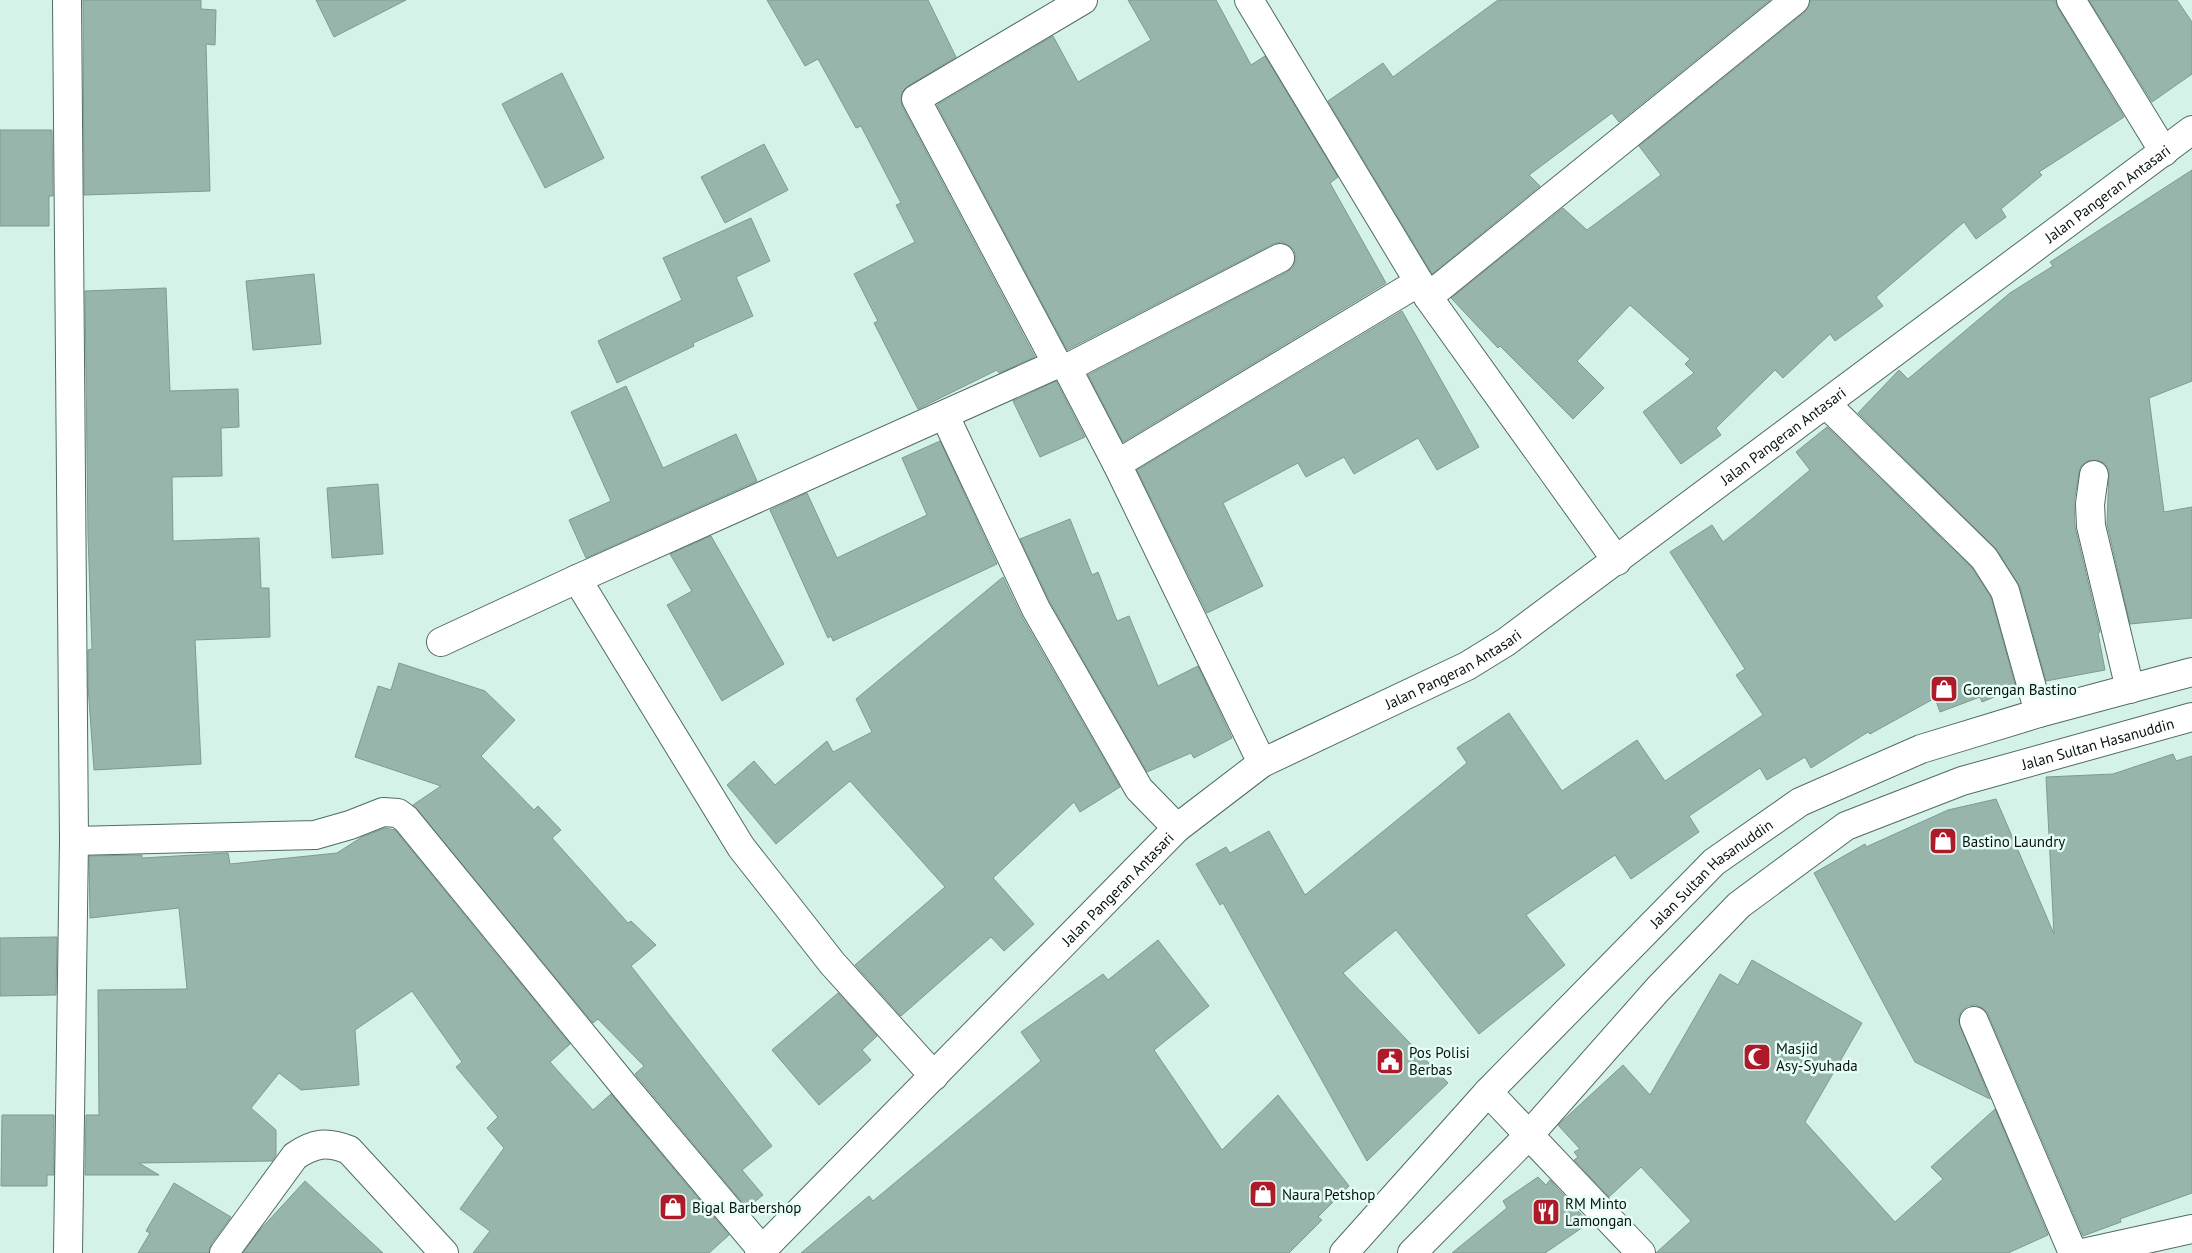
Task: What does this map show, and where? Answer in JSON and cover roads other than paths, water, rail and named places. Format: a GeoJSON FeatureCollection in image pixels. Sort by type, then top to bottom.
{"type":"FeatureCollection","features":[{"type":"Feature","properties":{"kind":"street"},"geometry":{"type":"LineString","coordinates":[[67,0],[74,841],[68,1253]]}},
{"type":"Feature","properties":{"kind":"street"},"geometry":{"type":"LineString","coordinates":[[1083,0],[916,99],[1117,464],[1262,763]]}},
{"type":"Feature","properties":{"kind":"street"},"geometry":{"type":"LineString","coordinates":[[1249,0],[1423,289],[1617,561]]}},
{"type":"Feature","properties":{"kind":"street"},"geometry":{"type":"LineString","coordinates":[[2071,0],[2164,152]]}},
{"type":"Feature","properties":{"kind":"street"},"geometry":{"type":"LineString","coordinates":[[1117,464],[1423,289],[1782,4]]}},
{"type":"Feature","properties":{"kind":"street","name":"Jalan Pangeran Antasari"},"geometry":{"type":"LineString","coordinates":[[760,1251],[1177,828],[1262,763],[1467,666],[1506,642],[2192,130]]}},
{"type":"Feature","properties":{"kind":"street"},"geometry":{"type":"LineString","coordinates":[[441,642],[577,579],[1062,366],[1280,258]]}},
{"type":"Feature","properties":{"kind":"street"},"geometry":{"type":"LineString","coordinates":[[1826,404],[1984,558],[2005,592],[2039,713]]}},
{"type":"Feature","properties":{"kind":"street"},"geometry":{"type":"LineString","coordinates":[[945,416],[1036,609],[1139,789],[1177,828]]}},
{"type":"Feature","properties":{"kind":"street"},"geometry":{"type":"LineString","coordinates":[[2094,476],[2090,504],[2091,526],[2130,689]]}},
{"type":"Feature","properties":{"kind":"street"},"geometry":{"type":"LineString","coordinates":[[577,579],[741,847],[832,963],[934,1076]]}},
{"type":"Feature","properties":{"kind":"street","name":"Jalan Sultan Hasanuddin"},"geometry":{"type":"LineString","coordinates":[[1344,1253],[1488,1092],[1714,862],[1800,802],[1921,749],[2039,713],[2192,672]]}},
{"type":"Feature","properties":{"kind":"street","name":"Jalan Sultan Hasanuddin"},"geometry":{"type":"LineString","coordinates":[[1412,1253],[1529,1135],[1658,989],[1738,905],[1846,826],[1962,781],[2192,717]]}},
{"type":"Feature","properties":{"kind":"street"},"geometry":{"type":"LineString","coordinates":[[74,841],[315,835],[350,825],[383,812],[398,813],[406,818],[619,1081],[760,1251]]}},
{"type":"Feature","properties":{"kind":"street"},"geometry":{"type":"LineString","coordinates":[[1974,1021],[2073,1253]]}},
{"type":"Feature","properties":{"kind":"street"},"geometry":{"type":"LineString","coordinates":[[1488,1092],[1641,1253]]}},
{"type":"Feature","properties":{"kind":"street"},"geometry":{"type":"LineString","coordinates":[[224,1253],[295,1156],[308,1147],[321,1143],[334,1144],[349,1150],[444,1253]]}},
{"type":"Feature","properties":{"kind":"street"},"geometry":{"type":"LineString","coordinates":[[2083,1253],[2145,1246],[2192,1229]]}},
{"type":"Feature","properties":{"kind":"place","name":"Gorengan Bastino"},"geometry":{"type":"Point","coordinates":[1944,689]}},
{"type":"Feature","properties":{"kind":"place","name":"Bastino Laundry"},"geometry":{"type":"Point","coordinates":[1943,841]}},
{"type":"Feature","properties":{"kind":"place","name":"Masjid Asy-Syuhada"},"geometry":{"type":"Point","coordinates":[1757,1057]}},
{"type":"Feature","properties":{"kind":"place","name":"Pos Polisi Berbas"},"geometry":{"type":"Point","coordinates":[1390,1061]}},
{"type":"Feature","properties":{"kind":"place","name":"Naura Petshop"},"geometry":{"type":"Point","coordinates":[1263,1194]}},
{"type":"Feature","properties":{"kind":"place","name":"Bigal Barbershop"},"geometry":{"type":"Point","coordinates":[673,1207]}},
{"type":"Feature","properties":{"kind":"place","name":"RM Minto Lamongan"},"geometry":{"type":"Point","coordinates":[1546,1212]}}]}
